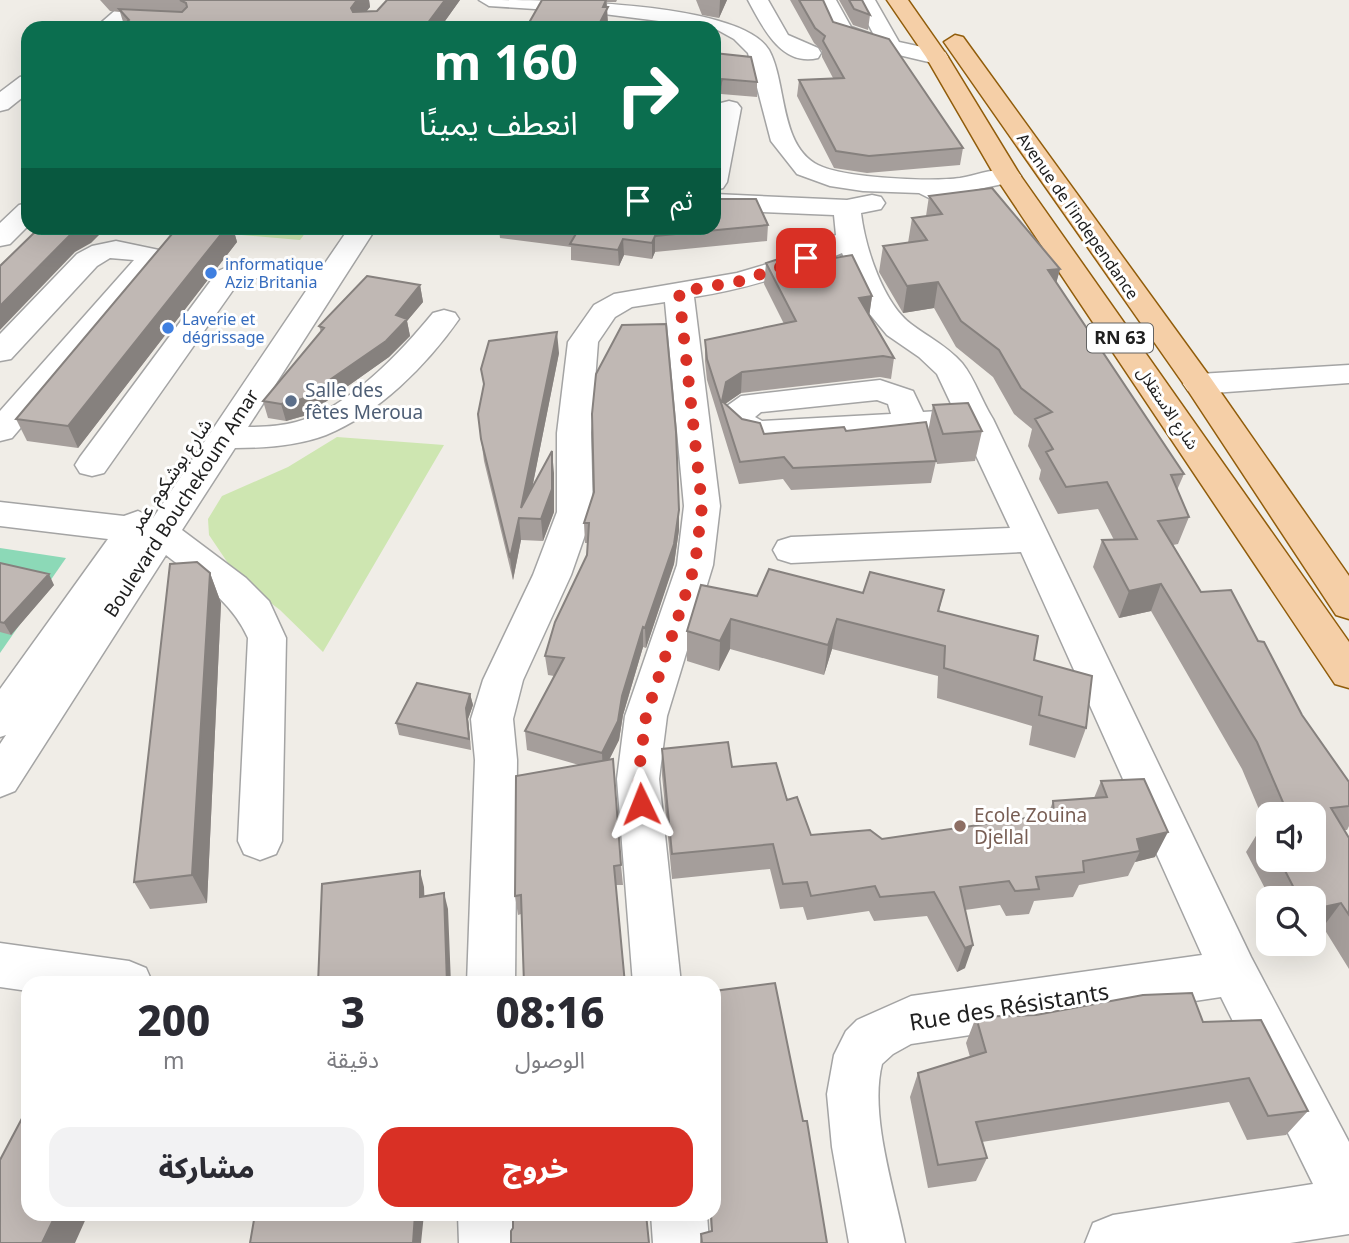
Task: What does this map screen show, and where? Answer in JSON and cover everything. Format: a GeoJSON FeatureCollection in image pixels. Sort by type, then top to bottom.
{"type":"FeatureCollection","features":[{"type":"Feature","properties":{"kind":"main road","name":"شارع الاستقلال"},"geometry":{"type":"LineString","coordinates":[[897,0],[937,57],[1008,176],[1349,673]]}},
{"type":"Feature","properties":{"kind":"main road","name":"Avenue de l'independance"},"geometry":{"type":"LineString","coordinates":[[926,0],[1199,384],[1349,605]]}},
{"type":"Feature","properties":{"kind":"street"},"geometry":{"type":"LineString","coordinates":[[758,0],[779,39],[810,53]]}},
{"type":"Feature","properties":{"kind":"street"},"geometry":{"type":"LineString","coordinates":[[826,0],[842,31],[937,57]]}},
{"type":"Feature","properties":{"kind":"street"},"geometry":{"type":"LineString","coordinates":[[865,0],[891,46]]}},
{"type":"Feature","properties":{"kind":"street"},"geometry":{"type":"LineString","coordinates":[[542,4],[618,21]]}},
{"type":"Feature","properties":{"kind":"street"},"geometry":{"type":"LineString","coordinates":[[499,6],[542,4],[596,7],[699,21]]}},
{"type":"Feature","properties":{"kind":"street"},"geometry":{"type":"LineString","coordinates":[[119,21],[141,11]]}},
{"type":"Feature","properties":{"kind":"street"},"geometry":{"type":"LineString","coordinates":[[721,24],[743,34],[759,51],[783,141],[806,169],[830,178],[863,183],[956,186]]}},
{"type":"Feature","properties":{"kind":"street"},"geometry":{"type":"LineString","coordinates":[[0,104],[21,88]]}},
{"type":"Feature","properties":{"kind":"street"},"geometry":{"type":"LineString","coordinates":[[721,148],[729,108]]}},
{"type":"Feature","properties":{"kind":"street"},"geometry":{"type":"LineString","coordinates":[[491,976],[496,760],[492,719],[503,680],[552,575],[575,512],[574,433],[583,342],[604,311],[624,300],[741,281],[784,268],[849,224],[956,186],[1008,176]]}},
{"type":"Feature","properties":{"kind":"street"},"geometry":{"type":"LineString","coordinates":[[721,203],[849,224]]}},
{"type":"Feature","properties":{"kind":"street"},"geometry":{"type":"LineString","coordinates":[[0,238],[21,218]]}},
{"type":"Feature","properties":{"kind":"street"},"geometry":{"type":"LineString","coordinates":[[849,224],[878,306],[898,329],[930,350],[951,370],[977,419],[1234,973],[1349,1198]]}},
{"type":"Feature","properties":{"kind":"street","name":"شارع بوشكوم عمر"},"geometry":{"type":"LineString","coordinates":[[0,721],[148,531],[305,273],[332,235]]}},
{"type":"Feature","properties":{"kind":"street","name":"Boulevard Bouchekoum Amar"},"geometry":{"type":"LineString","coordinates":[[0,779],[148,531],[224,437],[357,235]]}},
{"type":"Feature","properties":{"kind":"street"},"geometry":{"type":"LineString","coordinates":[[0,352],[88,258],[111,249],[139,251],[149,256],[146,264],[0,432]]}},
{"type":"Feature","properties":{"kind":"street"},"geometry":{"type":"LineString","coordinates":[[92,465],[228,277],[248,269],[305,273]]}},
{"type":"Feature","properties":{"kind":"street"},"geometry":{"type":"LineString","coordinates":[[656,976],[638,779],[646,716],[695,565],[702,506],[679,292]]}},
{"type":"Feature","properties":{"kind":"street"},"geometry":{"type":"LineString","coordinates":[[224,437],[250,438],[314,428],[347,410],[419,351],[444,319]]}},
{"type":"Feature","properties":{"kind":"street"},"geometry":{"type":"LineString","coordinates":[[1199,384],[1349,373]]}},
{"type":"Feature","properties":{"kind":"street"},"geometry":{"type":"LineString","coordinates":[[911,423],[977,419]]}},
{"type":"Feature","properties":{"kind":"street"},"geometry":{"type":"LineString","coordinates":[[0,514],[148,531],[233,587],[255,611],[267,638],[260,841]]}},
{"type":"Feature","properties":{"kind":"street"},"geometry":{"type":"LineString","coordinates":[[792,550],[1033,539]]}},
{"type":"Feature","properties":{"kind":"street"},"geometry":{"type":"LineString","coordinates":[[0,965],[75,976]]}},
{"type":"Feature","properties":{"kind":"street","name":"Rue des Résistants"},"geometry":{"type":"LineString","coordinates":[[877,1243],[851,1095],[858,1056],[879,1032],[911,1020],[1234,973]]}},
{"type":"Feature","properties":{"kind":"street"},"geometry":{"type":"LineString","coordinates":[[1113,1243],[1349,1206]]}},
{"type":"Feature","properties":{"kind":"street"},"geometry":{"type":"LineString","coordinates":[[486,1221],[487,1243]]}},
{"type":"Feature","properties":{"kind":"street"},"geometry":{"type":"LineString","coordinates":[[679,1221],[681,1243]]}},
{"type":"Feature","properties":{"kind":"green space"},"geometry":{"type":"Polygon","coordinates":[[[242,235],[304,235],[300,240],[242,235]]]}},
{"type":"Feature","properties":{"kind":"green space"},"geometry":{"type":"Polygon","coordinates":[[[337,437],[444,445],[323,652],[280,610],[238,578],[209,535],[208,519],[222,496],[288,467],[337,437]]]}},
{"type":"Feature","properties":{"kind":"green space"},"geometry":{"type":"Polygon","coordinates":[[[0,548],[66,558],[0,653],[0,548]]]}},
{"type":"Feature","properties":{"kind":"building"},"geometry":{"type":"Polygon","coordinates":[[[180,0],[357,0],[351,8],[353,12],[377,11],[387,0],[445,0],[429,21],[128,21],[119,9],[182,12],[187,7],[186,3],[180,0]]]}},
{"type":"Feature","properties":{"kind":"building"},"geometry":{"type":"Polygon","coordinates":[[[542,0],[606,0],[603,7],[608,7],[601,21],[530,21],[542,0]]]}},
{"type":"Feature","properties":{"kind":"building"},"geometry":{"type":"Polygon","coordinates":[[[799,0],[823,0],[833,22],[889,39],[963,148],[869,156],[836,151],[799,80],[844,78],[823,41],[825,36],[815,28],[799,0]]]}},
{"type":"Feature","properties":{"kind":"building"},"geometry":{"type":"Polygon","coordinates":[[[849,0],[862,0],[870,15],[854,9],[849,0]]]}},
{"type":"Feature","properties":{"kind":"building"},"geometry":{"type":"Polygon","coordinates":[[[721,54],[751,57],[757,82],[722,79],[721,82],[721,54]]]}},
{"type":"Feature","properties":{"kind":"building"},"geometry":{"type":"Polygon","coordinates":[[[992,188],[1060,269],[1048,270],[1184,474],[1171,475],[1189,517],[1158,521],[1201,592],[1231,590],[1258,641],[1264,642],[1302,715],[1349,782],[1349,806],[1331,808],[1349,838],[1349,915],[1341,903],[1326,906],[1326,886],[1293,886],[1286,872],[1326,872],[1326,802],[1283,802],[1257,742],[1161,584],[1129,591],[1102,540],[1137,539],[1107,482],[1066,487],[1046,452],[1053,449],[1035,419],[1052,412],[1021,388],[999,350],[961,321],[938,282],[907,286],[883,246],[927,240],[912,218],[942,214],[929,196],[992,188]]]}},
{"type":"Feature","properties":{"kind":"building"},"geometry":{"type":"Polygon","coordinates":[[[721,199],[756,199],[768,225],[721,230],[721,199]]]}},
{"type":"Feature","properties":{"kind":"building"},"geometry":{"type":"Polygon","coordinates":[[[32,235],[71,235],[0,306],[0,266],[32,235]]]}},
{"type":"Feature","properties":{"kind":"building"},"geometry":{"type":"Polygon","coordinates":[[[171,235],[220,235],[68,426],[16,419],[171,235]]]}},
{"type":"Feature","properties":{"kind":"building"},"geometry":{"type":"Polygon","coordinates":[[[575,235],[665,235],[655,236],[652,243],[623,239],[618,250],[570,244],[575,235]]]}},
{"type":"Feature","properties":{"kind":"building"},"geometry":{"type":"Polygon","coordinates":[[[830,249],[835,258],[852,255],[872,296],[859,298],[894,358],[883,356],[742,372],[726,382],[722,401],[742,419],[760,423],[764,434],[844,427],[846,431],[926,422],[936,461],[793,468],[784,457],[740,462],[707,359],[705,340],[796,321],[766,263],[797,253],[830,249]]]}},
{"type":"Feature","properties":{"kind":"building"},"geometry":{"type":"Polygon","coordinates":[[[367,276],[420,285],[396,315],[407,319],[386,341],[302,399],[281,404],[263,401],[324,328],[319,326],[367,276]]]}},
{"type":"Feature","properties":{"kind":"building"},"geometry":{"type":"Polygon","coordinates":[[[666,324],[676,432],[679,510],[674,544],[645,628],[643,627],[622,696],[618,721],[602,753],[525,731],[564,658],[545,656],[555,622],[587,555],[589,523],[584,523],[594,492],[592,414],[596,374],[622,325],[666,324]]]}},
{"type":"Feature","properties":{"kind":"building"},"geometry":{"type":"Polygon","coordinates":[[[557,332],[521,508],[552,451],[552,489],[541,519],[519,518],[510,558],[481,439],[478,414],[484,384],[481,369],[489,341],[557,332]]]}},
{"type":"Feature","properties":{"kind":"building"},"geometry":{"type":"Polygon","coordinates":[[[968,403],[982,431],[943,434],[933,405],[968,403]]]}},
{"type":"Feature","properties":{"kind":"building"},"geometry":{"type":"Polygon","coordinates":[[[197,562],[210,573],[192,875],[134,882],[170,564],[197,562]]]}},
{"type":"Feature","properties":{"kind":"building"},"geometry":{"type":"Polygon","coordinates":[[[0,563],[49,574],[4,623],[0,622],[0,563]]]}},
{"type":"Feature","properties":{"kind":"building"},"geometry":{"type":"Polygon","coordinates":[[[769,569],[863,593],[870,572],[944,590],[938,611],[1038,636],[1034,660],[1092,676],[1086,728],[1039,715],[1042,697],[944,668],[945,646],[837,619],[828,645],[731,619],[720,641],[687,631],[701,585],[757,596],[769,569]]]}},
{"type":"Feature","properties":{"kind":"building"},"geometry":{"type":"Polygon","coordinates":[[[417,683],[470,694],[466,708],[469,739],[396,723],[417,683]]]}},
{"type":"Feature","properties":{"kind":"building"},"geometry":{"type":"Polygon","coordinates":[[[728,742],[732,767],[776,763],[787,800],[797,797],[811,835],[870,830],[882,839],[1054,814],[1053,801],[1107,797],[1101,781],[1144,779],[1168,832],[1137,839],[1140,851],[1083,861],[1084,872],[1036,877],[1039,889],[1015,891],[1009,881],[960,887],[973,945],[965,948],[934,892],[880,897],[875,886],[811,896],[807,882],[783,884],[773,844],[672,854],[662,749],[728,742]]]}},
{"type":"Feature","properties":{"kind":"building"},"geometry":{"type":"Polygon","coordinates":[[[613,759],[621,865],[614,866],[624,976],[524,976],[521,895],[515,896],[516,776],[613,759]]]}},
{"type":"Feature","properties":{"kind":"building"},"geometry":{"type":"Polygon","coordinates":[[[420,871],[420,897],[444,893],[447,976],[318,976],[322,884],[420,871]]]}},
{"type":"Feature","properties":{"kind":"building"},"geometry":{"type":"Polygon","coordinates":[[[775,983],[803,1121],[807,1121],[827,1243],[702,1243],[701,1234],[712,1231],[711,1221],[721,1221],[721,990],[775,983]]]}},
{"type":"Feature","properties":{"kind":"building"},"geometry":{"type":"Polygon","coordinates":[[[1192,993],[1203,1022],[1261,1020],[1308,1111],[1268,1116],[1249,1078],[976,1122],[987,1158],[938,1165],[918,1073],[986,1052],[976,1017],[1036,1015],[1143,995],[1192,993]]]}},
{"type":"Feature","properties":{"kind":"building"},"geometry":{"type":"Polygon","coordinates":[[[21,1120],[21,1221],[53,1221],[42,1243],[0,1243],[0,1160],[21,1120]]]}},
{"type":"Feature","properties":{"kind":"building"},"geometry":{"type":"Polygon","coordinates":[[[254,1221],[415,1221],[413,1243],[250,1243],[254,1221]]]}},
{"type":"Feature","properties":{"kind":"building"},"geometry":{"type":"Polygon","coordinates":[[[513,1221],[647,1221],[649,1243],[511,1243],[513,1221]]]}},
{"type":"Feature","properties":{"kind":"place","name":"informatique Aziz Britania"},"geometry":{"type":"Point","coordinates":[211,273]}},
{"type":"Feature","properties":{"kind":"place","name":"Laverie et dégrissage"},"geometry":{"type":"Point","coordinates":[168,328]}},
{"type":"Feature","properties":{"kind":"place","name":"Salle des fêtes Meroua"},"geometry":{"type":"Point","coordinates":[291,401]}},
{"type":"Feature","properties":{"kind":"place","name":"Ecole Zouina Djellal"},"geometry":{"type":"Point","coordinates":[960,826]}},
{"type":"Feature","properties":{"kind":"route"},"geometry":{"type":"LineString","coordinates":[[641,804],[638,779],[646,716],[695,565],[702,506],[692,433],[679,292],[741,281],[806,258]]}}]}
